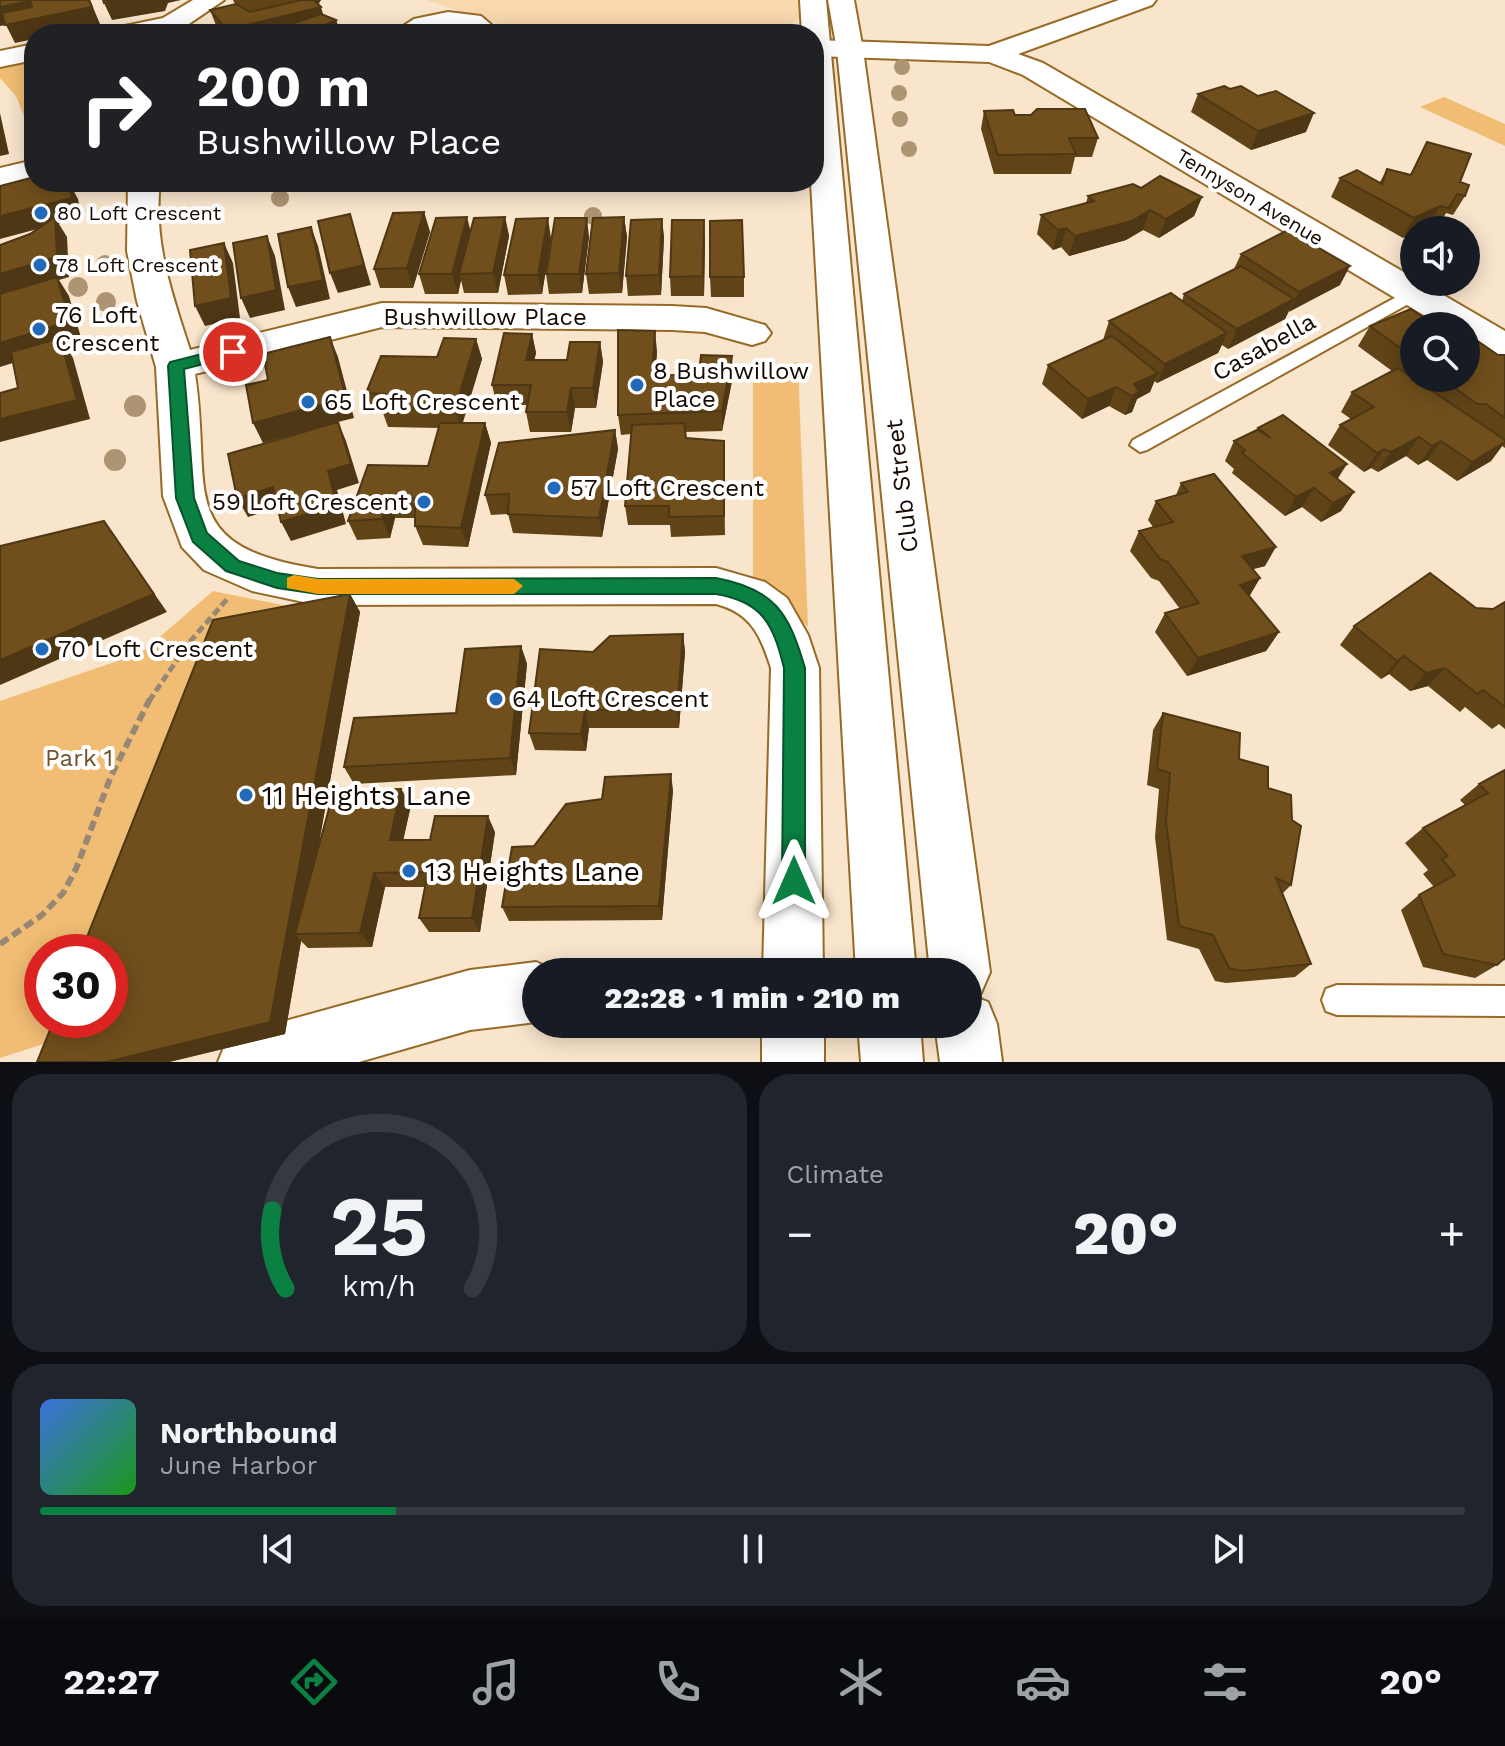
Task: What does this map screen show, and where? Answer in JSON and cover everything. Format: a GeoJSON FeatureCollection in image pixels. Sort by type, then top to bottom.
{"type":"FeatureCollection","features":[{"type":"Feature","properties":{"kind":"street"},"geometry":{"type":"LineString","coordinates":[[183,24],[211,0]]}},
{"type":"Feature","properties":{"kind":"street"},"geometry":{"type":"LineString","coordinates":[[404,24],[409,0]]}},
{"type":"Feature","properties":{"kind":"street"},"geometry":{"type":"LineString","coordinates":[[421,0],[476,24]]}},
{"type":"Feature","properties":{"kind":"street","name":"Club Street"},"geometry":{"type":"LineString","coordinates":[[813,0],[819,24]]}},
{"type":"Feature","properties":{"kind":"street","name":"Club Street"},"geometry":{"type":"LineString","coordinates":[[841,0],[828,56],[885,958]]}},
{"type":"Feature","properties":{"kind":"street"},"geometry":{"type":"LineString","coordinates":[[828,56],[913,52],[992,54],[1143,0]]}},
{"type":"Feature","properties":{"kind":"street"},"geometry":{"type":"LineString","coordinates":[[430,24],[464,21]]}},
{"type":"Feature","properties":{"kind":"street"},"geometry":{"type":"LineString","coordinates":[[0,59],[24,54]]}},
{"type":"Feature","properties":{"kind":"street","name":"Tennyson Avenue"},"geometry":{"type":"LineString","coordinates":[[992,54],[1033,69],[1400,286]]}},
{"type":"Feature","properties":{"kind":"street","name":"Club Street"},"geometry":{"type":"LineString","coordinates":[[828,56],[958,958]]}},
{"type":"Feature","properties":{"kind":"street"},"geometry":{"type":"LineString","coordinates":[[0,177],[24,171]]}},
{"type":"Feature","properties":{"kind":"street"},"geometry":{"type":"LineString","coordinates":[[144,192],[144,238],[152,290],[175,366],[185,498],[199,537],[232,566],[318,587],[716,586],[743,591],[768,607],[785,634],[795,668],[793,958]]}},
{"type":"Feature","properties":{"kind":"street","name":"Tennyson Avenue"},"geometry":{"type":"LineString","coordinates":[[1416,296],[1505,347]]}},
{"type":"Feature","properties":{"kind":"street","name":"Bushwillow Place"},"geometry":{"type":"LineString","coordinates":[[175,366],[382,315],[672,318],[706,320],[752,333]]}},
{"type":"Feature","properties":{"kind":"street"},"geometry":{"type":"LineString","coordinates":[[249,1062],[470,1000],[522,994]]}},
{"type":"Feature","properties":{"kind":"street"},"geometry":{"type":"LineString","coordinates":[[793,1038],[793,1062]]}},
{"type":"Feature","properties":{"kind":"street"},"geometry":{"type":"LineString","coordinates":[[890,1038],[892,1062]]}},
{"type":"Feature","properties":{"kind":"street"},"geometry":{"type":"LineString","coordinates":[[968,1038],[971,1062]]}},
{"type":"Feature","properties":{"kind":"lane","name":"Casabella"},"geometry":{"type":"LineString","coordinates":[[1140,445],[1409,296]]}},
{"type":"Feature","properties":{"kind":"lane"},"geometry":{"type":"LineString","coordinates":[[1337,1000],[1505,1001]]}},
{"type":"Feature","properties":{"kind":"path"},"geometry":{"type":"LineString","coordinates":[[0,944],[53,905],[82,861],[98,806],[129,737],[178,653],[254,572]]}},
{"type":"Feature","properties":{"kind":"shaded area"},"geometry":{"type":"Polygon","coordinates":[[[426,0],[798,0],[800,17],[791,24],[499,24],[426,0]]]}},
{"type":"Feature","properties":{"kind":"green space"},"geometry":{"type":"Polygon","coordinates":[[[24,61],[24,116],[16,96],[0,78],[0,67],[24,61]]]}},
{"type":"Feature","properties":{"kind":"green space"},"geometry":{"type":"Polygon","coordinates":[[[1444,97],[1505,124],[1505,146],[1420,107],[1444,97]]]}},
{"type":"Feature","properties":{"kind":"green space"},"geometry":{"type":"Polygon","coordinates":[[[798,362],[808,627],[753,583],[753,368],[798,362]]]}},
{"type":"Feature","properties":{"kind":"green space","name":"Park 1"},"geometry":{"type":"Polygon","coordinates":[[[213,591],[302,609],[101,934],[24,934],[24,1038],[57,1038],[0,1058],[0,701],[141,653],[213,591]]]}},
{"type":"Feature","properties":{"kind":"building"},"geometry":{"type":"Polygon","coordinates":[[[0,0],[89,0],[92,7],[5,25],[2,13],[32,7],[30,1],[0,7],[0,0]]]}},
{"type":"Feature","properties":{"kind":"building"},"geometry":{"type":"Polygon","coordinates":[[[302,0],[314,0],[321,7],[252,24],[222,24],[210,10],[236,4],[250,12],[302,0]]]}},
{"type":"Feature","properties":{"kind":"building"},"geometry":{"type":"Polygon","coordinates":[[[321,14],[336,20],[327,24],[291,24],[321,14]]]}},
{"type":"Feature","properties":{"kind":"building"},"geometry":{"type":"Polygon","coordinates":[[[1224,86],[1230,89],[1241,86],[1258,96],[1276,91],[1314,113],[1258,131],[1198,94],[1224,86]]]}},
{"type":"Feature","properties":{"kind":"building"},"geometry":{"type":"Polygon","coordinates":[[[1037,109],[1085,109],[1098,138],[1069,138],[1076,154],[998,155],[984,111],[1013,110],[1015,115],[1031,115],[1037,109]]]}},
{"type":"Feature","properties":{"kind":"building"},"geometry":{"type":"Polygon","coordinates":[[[1427,142],[1471,154],[1460,182],[1469,185],[1465,196],[1457,194],[1449,208],[1440,206],[1418,216],[1410,216],[1340,178],[1357,170],[1382,184],[1387,169],[1411,175],[1427,142]]]}},
{"type":"Feature","properties":{"kind":"building"},"geometry":{"type":"Polygon","coordinates":[[[1160,176],[1202,197],[1166,219],[1150,210],[1132,221],[1075,236],[1066,228],[1058,230],[1041,215],[1094,201],[1088,196],[1133,184],[1141,188],[1160,176]]]}},
{"type":"Feature","properties":{"kind":"building"},"geometry":{"type":"Polygon","coordinates":[[[24,180],[24,192],[70,192],[72,198],[0,216],[0,186],[24,180]]]}},
{"type":"Feature","properties":{"kind":"building"},"geometry":{"type":"Polygon","coordinates":[[[424,212],[407,268],[374,269],[393,213],[424,212]]]}},
{"type":"Feature","properties":{"kind":"building"},"geometry":{"type":"Polygon","coordinates":[[[350,214],[364,265],[330,273],[318,221],[350,214]]]}},
{"type":"Feature","properties":{"kind":"building"},"geometry":{"type":"Polygon","coordinates":[[[55,217],[57,257],[0,274],[0,245],[30,234],[55,217]]]}},
{"type":"Feature","properties":{"kind":"building"},"geometry":{"type":"Polygon","coordinates":[[[467,217],[452,274],[419,274],[436,218],[467,217]]]}},
{"type":"Feature","properties":{"kind":"building"},"geometry":{"type":"Polygon","coordinates":[[[505,217],[493,273],[459,274],[474,218],[505,217]]]}},
{"type":"Feature","properties":{"kind":"building"},"geometry":{"type":"Polygon","coordinates":[[[624,217],[619,273],[586,274],[593,218],[624,217]]]}},
{"type":"Feature","properties":{"kind":"building"},"geometry":{"type":"Polygon","coordinates":[[[548,218],[538,275],[504,275],[516,219],[548,218]]]}},
{"type":"Feature","properties":{"kind":"building"},"geometry":{"type":"Polygon","coordinates":[[[555,218],[587,218],[579,274],[546,274],[555,218]]]}},
{"type":"Feature","properties":{"kind":"building"},"geometry":{"type":"Polygon","coordinates":[[[662,219],[659,275],[626,276],[631,220],[662,219]]]}},
{"type":"Feature","properties":{"kind":"building"},"geometry":{"type":"Polygon","coordinates":[[[672,220],[704,220],[703,276],[670,277],[672,220]]]}},
{"type":"Feature","properties":{"kind":"building"},"geometry":{"type":"Polygon","coordinates":[[[742,220],[744,277],[710,277],[710,221],[742,220]]]}},
{"type":"Feature","properties":{"kind":"building"},"geometry":{"type":"Polygon","coordinates":[[[311,227],[323,280],[288,287],[278,234],[311,227]]]}},
{"type":"Feature","properties":{"kind":"building"},"geometry":{"type":"Polygon","coordinates":[[[1288,230],[1350,266],[1299,292],[1241,254],[1288,230]]]}},
{"type":"Feature","properties":{"kind":"building"},"geometry":{"type":"Polygon","coordinates":[[[267,236],[276,290],[241,298],[233,243],[267,236]]]}},
{"type":"Feature","properties":{"kind":"building"},"geometry":{"type":"Polygon","coordinates":[[[224,243],[231,298],[195,306],[190,250],[224,243]]]}},
{"type":"Feature","properties":{"kind":"building"},"geometry":{"type":"Polygon","coordinates":[[[1241,266],[1294,299],[1237,329],[1184,294],[1241,266]]]}},
{"type":"Feature","properties":{"kind":"building"},"geometry":{"type":"Polygon","coordinates":[[[57,277],[70,321],[0,343],[0,294],[57,277]]]}},
{"type":"Feature","properties":{"kind":"building"},"geometry":{"type":"Polygon","coordinates":[[[1171,293],[1227,333],[1165,364],[1109,321],[1171,293]]]}},
{"type":"Feature","properties":{"kind":"building"},"geometry":{"type":"Polygon","coordinates":[[[1400,314],[1400,348],[1370,326],[1400,314]]]}},
{"type":"Feature","properties":{"kind":"building","name":"8 Bushwillow Place"},"geometry":{"type":"Polygon","coordinates":[[[618,330],[655,331],[652,376],[699,374],[701,355],[732,356],[722,411],[618,415],[618,330]]]}},
{"type":"Feature","properties":{"kind":"building"},"geometry":{"type":"Polygon","coordinates":[[[504,333],[532,334],[526,360],[567,360],[570,342],[600,342],[593,388],[571,388],[567,412],[526,412],[531,385],[492,385],[504,333]]]}},
{"type":"Feature","properties":{"kind":"building"},"geometry":{"type":"Polygon","coordinates":[[[1112,336],[1158,373],[1134,384],[1139,392],[1132,396],[1116,387],[1088,399],[1048,365],[1112,336]]]}},
{"type":"Feature","properties":{"kind":"building"},"geometry":{"type":"Polygon","coordinates":[[[330,337],[346,398],[253,423],[246,385],[268,380],[263,354],[330,337]]]}},
{"type":"Feature","properties":{"kind":"building"},"geometry":{"type":"Polygon","coordinates":[[[60,338],[77,400],[0,419],[0,393],[18,388],[11,352],[60,338]]]}},
{"type":"Feature","properties":{"kind":"building"},"geometry":{"type":"Polygon","coordinates":[[[444,338],[476,339],[455,409],[381,407],[386,394],[366,393],[381,356],[437,357],[444,338]]]}},
{"type":"Feature","properties":{"kind":"building"},"geometry":{"type":"Polygon","coordinates":[[[1480,343],[1498,355],[1505,355],[1505,418],[1486,404],[1477,404],[1460,392],[1480,392],[1480,343]]]}},
{"type":"Feature","properties":{"kind":"building"},"geometry":{"type":"Polygon","coordinates":[[[1398,368],[1400,392],[1434,392],[1505,442],[1472,462],[1441,441],[1432,446],[1419,437],[1391,452],[1384,449],[1377,453],[1340,425],[1374,407],[1352,392],[1398,368]]]}},
{"type":"Feature","properties":{"kind":"building"},"geometry":{"type":"Polygon","coordinates":[[[1283,415],[1347,464],[1330,473],[1354,492],[1333,503],[1314,488],[1296,497],[1242,453],[1245,450],[1234,441],[1257,430],[1271,438],[1258,428],[1283,415]]]}},
{"type":"Feature","properties":{"kind":"building"},"geometry":{"type":"Polygon","coordinates":[[[338,422],[351,464],[328,471],[337,505],[281,522],[273,487],[237,498],[228,454],[338,422]]]}},
{"type":"Feature","properties":{"kind":"building"},"geometry":{"type":"Polygon","coordinates":[[[440,423],[485,423],[461,528],[415,526],[415,498],[387,499],[382,519],[348,521],[368,465],[428,466],[440,423]]]}},
{"type":"Feature","properties":{"kind":"building"},"geometry":{"type":"Polygon","coordinates":[[[684,423],[686,438],[724,441],[724,516],[669,517],[669,506],[625,506],[632,425],[684,423]]]}},
{"type":"Feature","properties":{"kind":"building","name":"57 Loft Crescent"},"geometry":{"type":"Polygon","coordinates":[[[615,430],[599,518],[508,514],[509,494],[485,495],[499,443],[615,430]]]}},
{"type":"Feature","properties":{"kind":"building"},"geometry":{"type":"Polygon","coordinates":[[[1214,474],[1276,547],[1242,556],[1260,578],[1240,585],[1279,632],[1198,658],[1165,613],[1199,603],[1168,562],[1160,559],[1139,531],[1173,522],[1156,501],[1188,492],[1181,483],[1214,474]]]}},
{"type":"Feature","properties":{"kind":"building","name":"70 Loft Crescent"},"geometry":{"type":"Polygon","coordinates":[[[104,521],[154,594],[0,660],[0,546],[104,521]]]}},
{"type":"Feature","properties":{"kind":"building"},"geometry":{"type":"Polygon","coordinates":[[[1430,573],[1476,608],[1493,609],[1505,602],[1505,707],[1483,690],[1477,694],[1445,668],[1426,673],[1404,656],[1397,661],[1354,626],[1430,573]]]}},
{"type":"Feature","properties":{"kind":"building","name":"11 Heights Lane"},"geometry":{"type":"Polygon","coordinates":[[[350,594],[270,1022],[106,1062],[37,1062],[47,1038],[128,1038],[128,934],[88,934],[213,620],[350,594]]]}},
{"type":"Feature","properties":{"kind":"building"},"geometry":{"type":"Polygon","coordinates":[[[683,634],[677,710],[585,710],[581,734],[529,733],[540,649],[593,652],[610,636],[683,634]]]}},
{"type":"Feature","properties":{"kind":"building","name":"64 Loft Crescent"},"geometry":{"type":"Polygon","coordinates":[[[521,646],[510,758],[344,767],[354,718],[456,713],[465,649],[521,646]]]}},
{"type":"Feature","properties":{"kind":"building"},"geometry":{"type":"Polygon","coordinates":[[[1163,713],[1240,733],[1239,759],[1268,767],[1268,788],[1291,795],[1292,820],[1301,826],[1291,885],[1276,878],[1311,964],[1241,971],[1229,968],[1213,935],[1179,926],[1166,821],[1170,773],[1157,769],[1163,713]]]}},
{"type":"Feature","properties":{"kind":"building"},"geometry":{"type":"Polygon","coordinates":[[[1505,770],[1505,958],[1497,965],[1443,954],[1419,895],[1455,875],[1442,859],[1448,856],[1423,828],[1488,793],[1479,784],[1505,770]]]}},
{"type":"Feature","properties":{"kind":"building"},"geometry":{"type":"Polygon","coordinates":[[[671,774],[659,906],[502,907],[512,847],[534,846],[566,804],[602,799],[605,777],[671,774]]]}},
{"type":"Feature","properties":{"kind":"building","name":"13 Heights Lane"},"geometry":{"type":"Polygon","coordinates":[[[401,789],[390,840],[430,840],[435,816],[488,816],[472,918],[419,918],[428,872],[374,873],[360,933],[295,934],[334,790],[401,789]]]}},
{"type":"Feature","properties":{"kind":"slow traffic"},"geometry":{"type":"LineString","coordinates":[[294,583],[318,587],[514,586]]}},
{"type":"Feature","properties":{"kind":"place","name":"80 Loft Crescent"},"geometry":{"type":"Point","coordinates":[41,213]}},
{"type":"Feature","properties":{"kind":"place","name":"78 Loft Crescent"},"geometry":{"type":"Point","coordinates":[40,265]}},
{"type":"Feature","properties":{"kind":"place","name":"76 Loft Crescent"},"geometry":{"type":"Point","coordinates":[39,329]}},
{"type":"Feature","properties":{"kind":"place","name":"8 Bushwillow Place"},"geometry":{"type":"Point","coordinates":[637,385]}},
{"type":"Feature","properties":{"kind":"place","name":"65 Loft Crescent"},"geometry":{"type":"Point","coordinates":[308,402]}},
{"type":"Feature","properties":{"kind":"place","name":"57 Loft Crescent"},"geometry":{"type":"Point","coordinates":[554,488]}},
{"type":"Feature","properties":{"kind":"place","name":"59 Loft Crescent"},"geometry":{"type":"Point","coordinates":[424,502]}},
{"type":"Feature","properties":{"kind":"place","name":"70 Loft Crescent"},"geometry":{"type":"Point","coordinates":[42,649]}},
{"type":"Feature","properties":{"kind":"place","name":"64 Loft Crescent"},"geometry":{"type":"Point","coordinates":[496,699]}},
{"type":"Feature","properties":{"kind":"place","name":"11 Heights Lane"},"geometry":{"type":"Point","coordinates":[246,795]}},
{"type":"Feature","properties":{"kind":"place","name":"13 Heights Lane"},"geometry":{"type":"Point","coordinates":[409,871]}},
{"type":"Feature","properties":{"kind":"route"},"geometry":{"type":"LineString","coordinates":[[233,352],[175,366],[185,498],[199,537],[232,566],[277,580],[318,587],[716,586],[743,591],[768,607],[785,634],[795,668],[794,881]]}}]}
